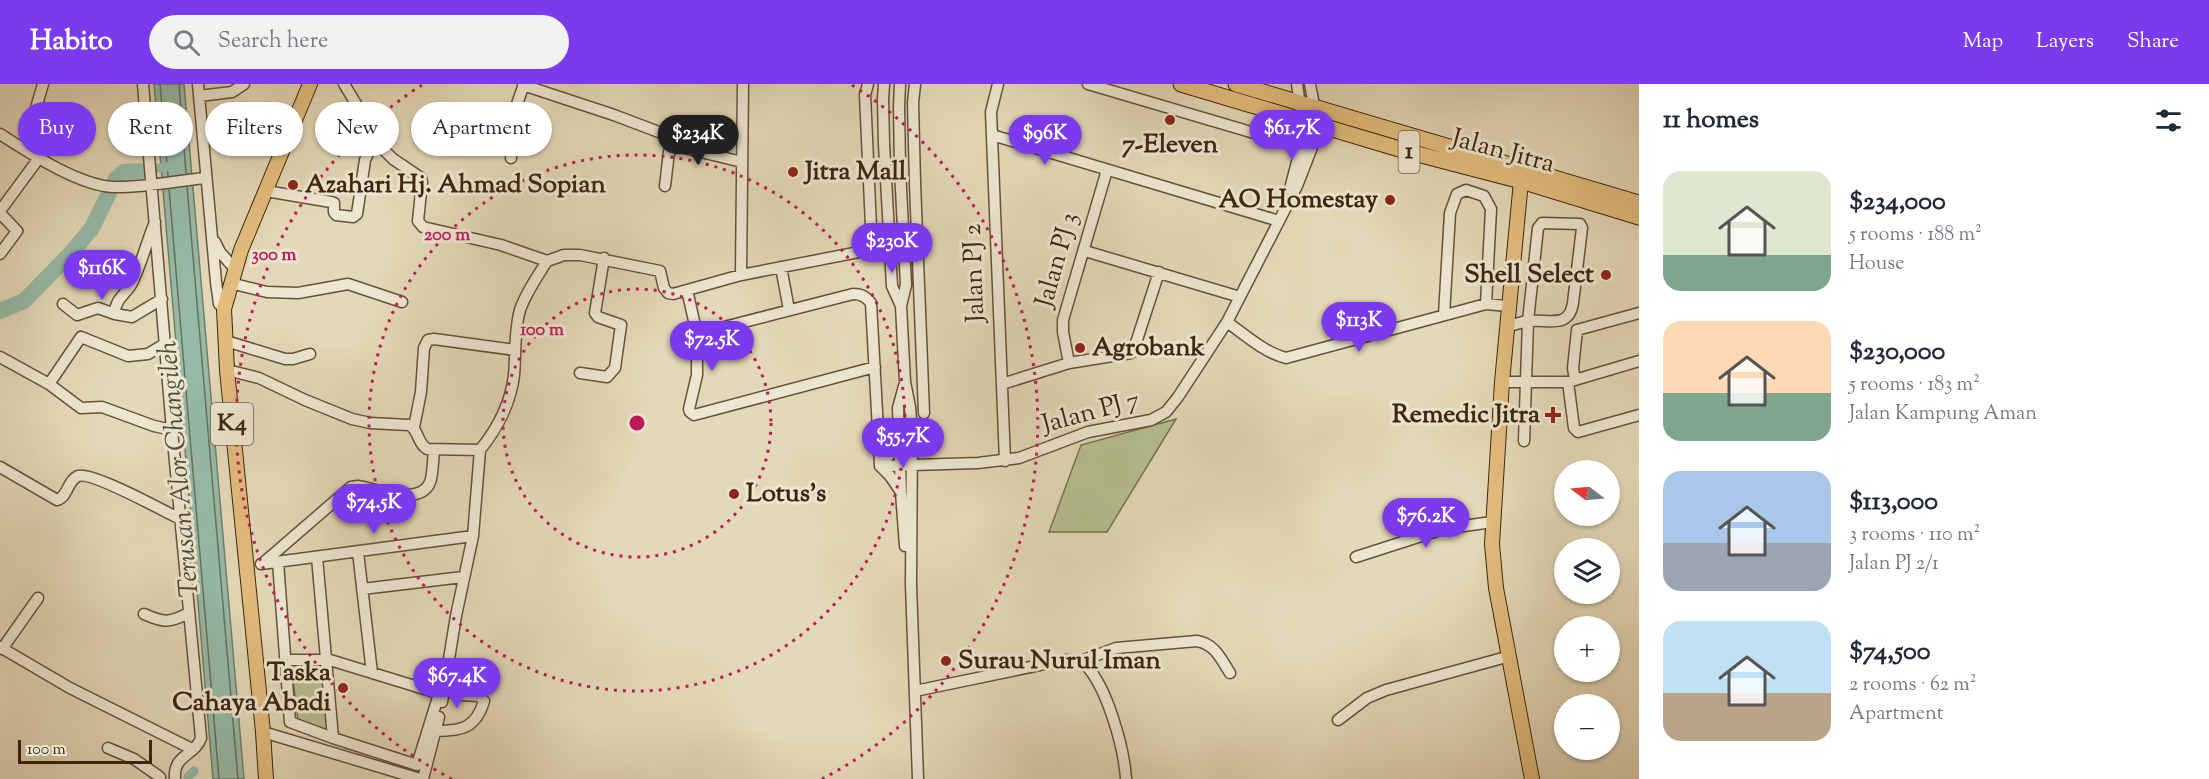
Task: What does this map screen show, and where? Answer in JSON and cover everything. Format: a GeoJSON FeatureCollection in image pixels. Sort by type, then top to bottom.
{"type":"FeatureCollection","features":[{"type":"Feature","properties":{"kind":"highway","name":"Jalan Jitra"},"geometry":{"type":"LineString","coordinates":[[1181,84],[1639,217]]}},
{"type":"Feature","properties":{"kind":"highway","name":"Jalan Jitra"},"geometry":{"type":"LineString","coordinates":[[1245,85],[1308,106],[1639,203]]}},
{"type":"Feature","properties":{"kind":"main road","name":"K4"},"geometry":{"type":"LineString","coordinates":[[266,779],[227,370],[224,309],[234,268],[310,84]]}},
{"type":"Feature","properties":{"kind":"main road"},"geometry":{"type":"LineString","coordinates":[[1521,181],[1508,306],[1492,522],[1496,588],[1532,779]]}},
{"type":"Feature","properties":{"kind":"street"},"geometry":{"type":"LineString","coordinates":[[38,102],[43,84]]}},
{"type":"Feature","properties":{"kind":"street"},"geometry":{"type":"LineString","coordinates":[[108,748],[134,759],[159,778],[168,771],[175,774],[181,759],[198,745],[201,738],[172,430],[154,180],[143,84]]}},
{"type":"Feature","properties":{"kind":"street"},"geometry":{"type":"LineString","coordinates":[[198,84],[201,178],[212,233],[219,304],[224,309]]}},
{"type":"Feature","properties":{"kind":"street"},"geometry":{"type":"LineString","coordinates":[[199,96],[232,92],[244,84]]}},
{"type":"Feature","properties":{"kind":"street"},"geometry":{"type":"LineString","coordinates":[[344,84],[355,102]]}},
{"type":"Feature","properties":{"kind":"street"},"geometry":{"type":"LineString","coordinates":[[741,275],[743,84]]}},
{"type":"Feature","properties":{"kind":"street"},"geometry":{"type":"LineString","coordinates":[[868,84],[865,95],[872,249]]}},
{"type":"Feature","properties":{"kind":"street"},"geometry":{"type":"LineString","coordinates":[[884,84],[884,144],[892,286],[901,306]]}},
{"type":"Feature","properties":{"kind":"street"},"geometry":{"type":"LineString","coordinates":[[900,84],[898,106],[906,285],[901,306],[913,466],[911,585],[918,779]]}},
{"type":"Feature","properties":{"kind":"street"},"geometry":{"type":"LineString","coordinates":[[915,84],[913,103],[915,183],[924,413]]}},
{"type":"Feature","properties":{"kind":"street","name":"Jalan PJ 2"},"geometry":{"type":"LineString","coordinates":[[998,84],[992,106],[992,135],[1005,460]]}},
{"type":"Feature","properties":{"kind":"street"},"geometry":{"type":"LineString","coordinates":[[1088,84],[1302,147]]}},
{"type":"Feature","properties":{"kind":"street"},"geometry":{"type":"LineString","coordinates":[[1297,84],[1308,106]]}},
{"type":"Feature","properties":{"kind":"street"},"geometry":{"type":"LineString","coordinates":[[1287,204],[1310,156],[1316,137],[1310,123],[1308,106],[1310,84]]}},
{"type":"Feature","properties":{"kind":"street"},"geometry":{"type":"LineString","coordinates":[[511,158],[516,107],[523,85],[664,134]]}},
{"type":"Feature","properties":{"kind":"street"},"geometry":{"type":"LineString","coordinates":[[1287,204],[1304,135],[1310,123]]}},
{"type":"Feature","properties":{"kind":"street"},"geometry":{"type":"LineString","coordinates":[[0,134],[18,145]]}},
{"type":"Feature","properties":{"kind":"street"},"geometry":{"type":"LineString","coordinates":[[992,135],[1279,221]]}},
{"type":"Feature","properties":{"kind":"street"},"geometry":{"type":"LineString","coordinates":[[665,186],[669,152],[676,146],[742,162]]}},
{"type":"Feature","properties":{"kind":"street"},"geometry":{"type":"LineString","coordinates":[[36,156],[97,184],[127,187],[154,180],[201,178]]}},
{"type":"Feature","properties":{"kind":"street"},"geometry":{"type":"LineString","coordinates":[[266,191],[331,202],[334,203],[336,215],[353,218],[357,214],[367,156]]}},
{"type":"Feature","properties":{"kind":"street"},"geometry":{"type":"LineString","coordinates":[[390,156],[421,178],[423,182],[418,221],[420,226],[501,245],[547,261],[564,255],[580,255],[660,271],[664,288],[668,293],[741,275],[872,249],[904,245]]}},
{"type":"Feature","properties":{"kind":"street"},"geometry":{"type":"LineString","coordinates":[[0,254],[17,231],[0,212],[39,158]]}},
{"type":"Feature","properties":{"kind":"street","name":"Jalan PJ 3"},"geometry":{"type":"LineString","coordinates":[[1069,363],[1063,320],[1107,170]]}},
{"type":"Feature","properties":{"kind":"street"},"geometry":{"type":"LineString","coordinates":[[1444,315],[1450,213],[1454,199],[1460,191],[1480,193],[1488,199],[1491,209],[1486,304]]}},
{"type":"Feature","properties":{"kind":"street","name":"Jalan PJ 7"},"geometry":{"type":"LineString","coordinates":[[880,466],[913,466],[1019,458],[1088,432],[1161,416],[1178,397],[1227,322],[1287,204]]}},
{"type":"Feature","properties":{"kind":"street"},"geometry":{"type":"LineString","coordinates":[[115,314],[115,308],[121,296],[133,281],[156,219]]}},
{"type":"Feature","properties":{"kind":"street"},"geometry":{"type":"LineString","coordinates":[[1507,327],[1527,321],[1561,321],[1570,315],[1582,228],[1580,224],[1542,223],[1539,225],[1527,321],[1524,441]]}},
{"type":"Feature","properties":{"kind":"street"},"geometry":{"type":"LineString","coordinates":[[212,233],[220,252],[234,268]]}},
{"type":"Feature","properties":{"kind":"street"},"geometry":{"type":"LineString","coordinates":[[1085,251],[1240,297]]}},
{"type":"Feature","properties":{"kind":"street"},"geometry":{"type":"LineString","coordinates":[[580,373],[607,377],[615,368],[621,325],[598,317],[595,313],[604,258]]}},
{"type":"Feature","properties":{"kind":"street"},"geometry":{"type":"LineString","coordinates":[[263,732],[421,779],[436,731],[473,536],[480,450],[490,438],[509,399],[514,375],[520,311],[547,261]]}},
{"type":"Feature","properties":{"kind":"street"},"geometry":{"type":"LineString","coordinates":[[781,267],[789,310]]}},
{"type":"Feature","properties":{"kind":"street"},"geometry":{"type":"LineString","coordinates":[[1002,384],[1069,363],[1126,355],[1133,351],[1159,272]]}},
{"type":"Feature","properties":{"kind":"street"},"geometry":{"type":"LineString","coordinates":[[230,283],[267,292],[298,293],[348,284],[402,302]]}},
{"type":"Feature","properties":{"kind":"street"},"geometry":{"type":"LineString","coordinates":[[687,290],[697,334],[697,375],[690,412],[693,415],[875,367]]}},
{"type":"Feature","properties":{"kind":"street"},"geometry":{"type":"LineString","coordinates":[[697,334],[853,294],[864,296],[871,303],[880,466],[901,492]]}},
{"type":"Feature","properties":{"kind":"street"},"geometry":{"type":"LineString","coordinates":[[63,304],[78,315],[98,308],[132,317],[162,298]]}},
{"type":"Feature","properties":{"kind":"street"},"geometry":{"type":"LineString","coordinates":[[1227,322],[1259,344],[1286,358],[1486,304],[1508,306]]}},
{"type":"Feature","properties":{"kind":"street"},"geometry":{"type":"LineString","coordinates":[[1639,313],[1577,330],[1572,381],[1574,428],[1578,432],[1639,415]]}},
{"type":"Feature","properties":{"kind":"street"},"geometry":{"type":"LineString","coordinates":[[49,384],[81,337],[128,356],[148,354],[166,343]]}},
{"type":"Feature","properties":{"kind":"street"},"geometry":{"type":"LineString","coordinates":[[480,450],[434,450],[421,446],[414,427],[421,392],[424,348],[428,340],[434,339],[515,350]]}},
{"type":"Feature","properties":{"kind":"street"},"geometry":{"type":"LineString","coordinates":[[226,341],[285,359],[310,354]]}},
{"type":"Feature","properties":{"kind":"street"},"geometry":{"type":"LineString","coordinates":[[0,357],[49,384],[81,408],[104,408],[172,430]]}},
{"type":"Feature","properties":{"kind":"street"},"geometry":{"type":"LineString","coordinates":[[1502,382],[1526,384],[1572,381],[1639,361]]}},
{"type":"Feature","properties":{"kind":"street"},"geometry":{"type":"LineString","coordinates":[[227,370],[259,378],[352,419],[414,427]]}},
{"type":"Feature","properties":{"kind":"street"},"geometry":{"type":"LineString","coordinates":[[905,382],[898,408],[901,492],[906,556],[911,585]]}},
{"type":"Feature","properties":{"kind":"street"},"geometry":{"type":"LineString","coordinates":[[880,466],[892,451],[900,432]]}},
{"type":"Feature","properties":{"kind":"street"},"geometry":{"type":"LineString","coordinates":[[262,564],[351,488],[358,486],[408,496],[423,490],[431,480],[434,450]]}},
{"type":"Feature","properties":{"kind":"street"},"geometry":{"type":"LineString","coordinates":[[0,467],[57,500],[61,499],[74,479],[86,476],[180,519]]}},
{"type":"Feature","properties":{"kind":"street"},"geometry":{"type":"LineString","coordinates":[[1356,558],[1443,529],[1492,522]]}},
{"type":"Feature","properties":{"kind":"street"},"geometry":{"type":"LineString","coordinates":[[246,565],[473,536]]}},
{"type":"Feature","properties":{"kind":"street"},"geometry":{"type":"LineString","coordinates":[[358,552],[372,674]]}},
{"type":"Feature","properties":{"kind":"street"},"geometry":{"type":"LineString","coordinates":[[317,557],[333,738]]}},
{"type":"Feature","properties":{"kind":"street"},"geometry":{"type":"LineString","coordinates":[[278,562],[290,722],[417,765],[443,692]]}},
{"type":"Feature","properties":{"kind":"street"},"geometry":{"type":"LineString","coordinates":[[362,589],[464,577]]}},
{"type":"Feature","properties":{"kind":"street"},"geometry":{"type":"LineString","coordinates":[[39,598],[1,648],[70,688],[192,750]]}},
{"type":"Feature","properties":{"kind":"street"},"geometry":{"type":"LineString","coordinates":[[144,614],[160,621],[173,621],[189,613]]}},
{"type":"Feature","properties":{"kind":"street"},"geometry":{"type":"LineString","coordinates":[[915,691],[1064,660],[1081,661],[1116,648],[1197,641],[1210,645],[1230,673]]}},
{"type":"Feature","properties":{"kind":"street"},"geometry":{"type":"LineString","coordinates":[[1338,720],[1367,698],[1386,690],[1510,656]]}},
{"type":"Feature","properties":{"kind":"street"},"geometry":{"type":"LineString","coordinates":[[286,660],[325,659],[443,692],[479,696],[484,701],[473,723],[457,730],[436,731]]}},
{"type":"Feature","properties":{"kind":"street"},"geometry":{"type":"LineString","coordinates":[[1081,661],[1093,672],[1100,685],[1116,732],[1125,765],[1126,779]]}},
{"type":"Feature","properties":{"kind":"shaded area"},"geometry":{"type":"Polygon","coordinates":[[[1176,419],[1107,532],[1049,532],[1081,445],[1176,419]]]}},
{"type":"Feature","properties":{"kind":"shaded area"},"geometry":{"type":"Polygon","coordinates":[[[322,667],[331,734],[298,721],[292,671],[322,667]]]}},
{"type":"Feature","properties":{"kind":"water","name":"Terusan Alor Changileh"},"geometry":{"type":"Polygon","coordinates":[[[154,84],[184,84],[186,102],[156,102],[154,84]]]}},
{"type":"Feature","properties":{"kind":"water","name":"Terusan Alor Changileh"},"geometry":{"type":"Polygon","coordinates":[[[160,156],[190,156],[244,779],[213,779],[160,156]]]}},
{"type":"Feature","properties":{"kind":"waterway"},"geometry":{"type":"LineString","coordinates":[[140,171],[171,166]]}},
{"type":"Feature","properties":{"kind":"waterway"},"geometry":{"type":"LineString","coordinates":[[115,180],[124,172],[140,171]]}},
{"type":"Feature","properties":{"kind":"waterway"},"geometry":{"type":"LineString","coordinates":[[0,311],[24,301],[71,253],[92,228],[111,189]]}},
{"type":"Feature","properties":{"kind":"waterway"},"geometry":{"type":"LineString","coordinates":[[188,779],[194,771]]}},
{"type":"Feature","properties":{"kind":"place","name":"7-Eleven"},"geometry":{"type":"Point","coordinates":[1170,120]}},
{"type":"Feature","properties":{"kind":"place","name":"Jitra Mall"},"geometry":{"type":"Point","coordinates":[793,172]}},
{"type":"Feature","properties":{"kind":"place","name":"Azahari Hj. Ahmad Sopian"},"geometry":{"type":"Point","coordinates":[293,185]}},
{"type":"Feature","properties":{"kind":"place","name":"AO Homestay"},"geometry":{"type":"Point","coordinates":[1390,200]}},
{"type":"Feature","properties":{"kind":"place","name":"Shell Select"},"geometry":{"type":"Point","coordinates":[1606,275]}},
{"type":"Feature","properties":{"kind":"place","name":"Agrobank"},"geometry":{"type":"Point","coordinates":[1080,348]}},
{"type":"Feature","properties":{"kind":"place","name":"Remedic Jitra"},"geometry":{"type":"Point","coordinates":[1553,415]}},
{"type":"Feature","properties":{"kind":"place","name":"Lotus's"},"geometry":{"type":"Point","coordinates":[734,494]}},
{"type":"Feature","properties":{"kind":"place","name":"Surau Nurul Iman"},"geometry":{"type":"Point","coordinates":[946,661]}},
{"type":"Feature","properties":{"kind":"place","name":"Taska Cahaya Abadi"},"geometry":{"type":"Point","coordinates":[343,688]}}]}
